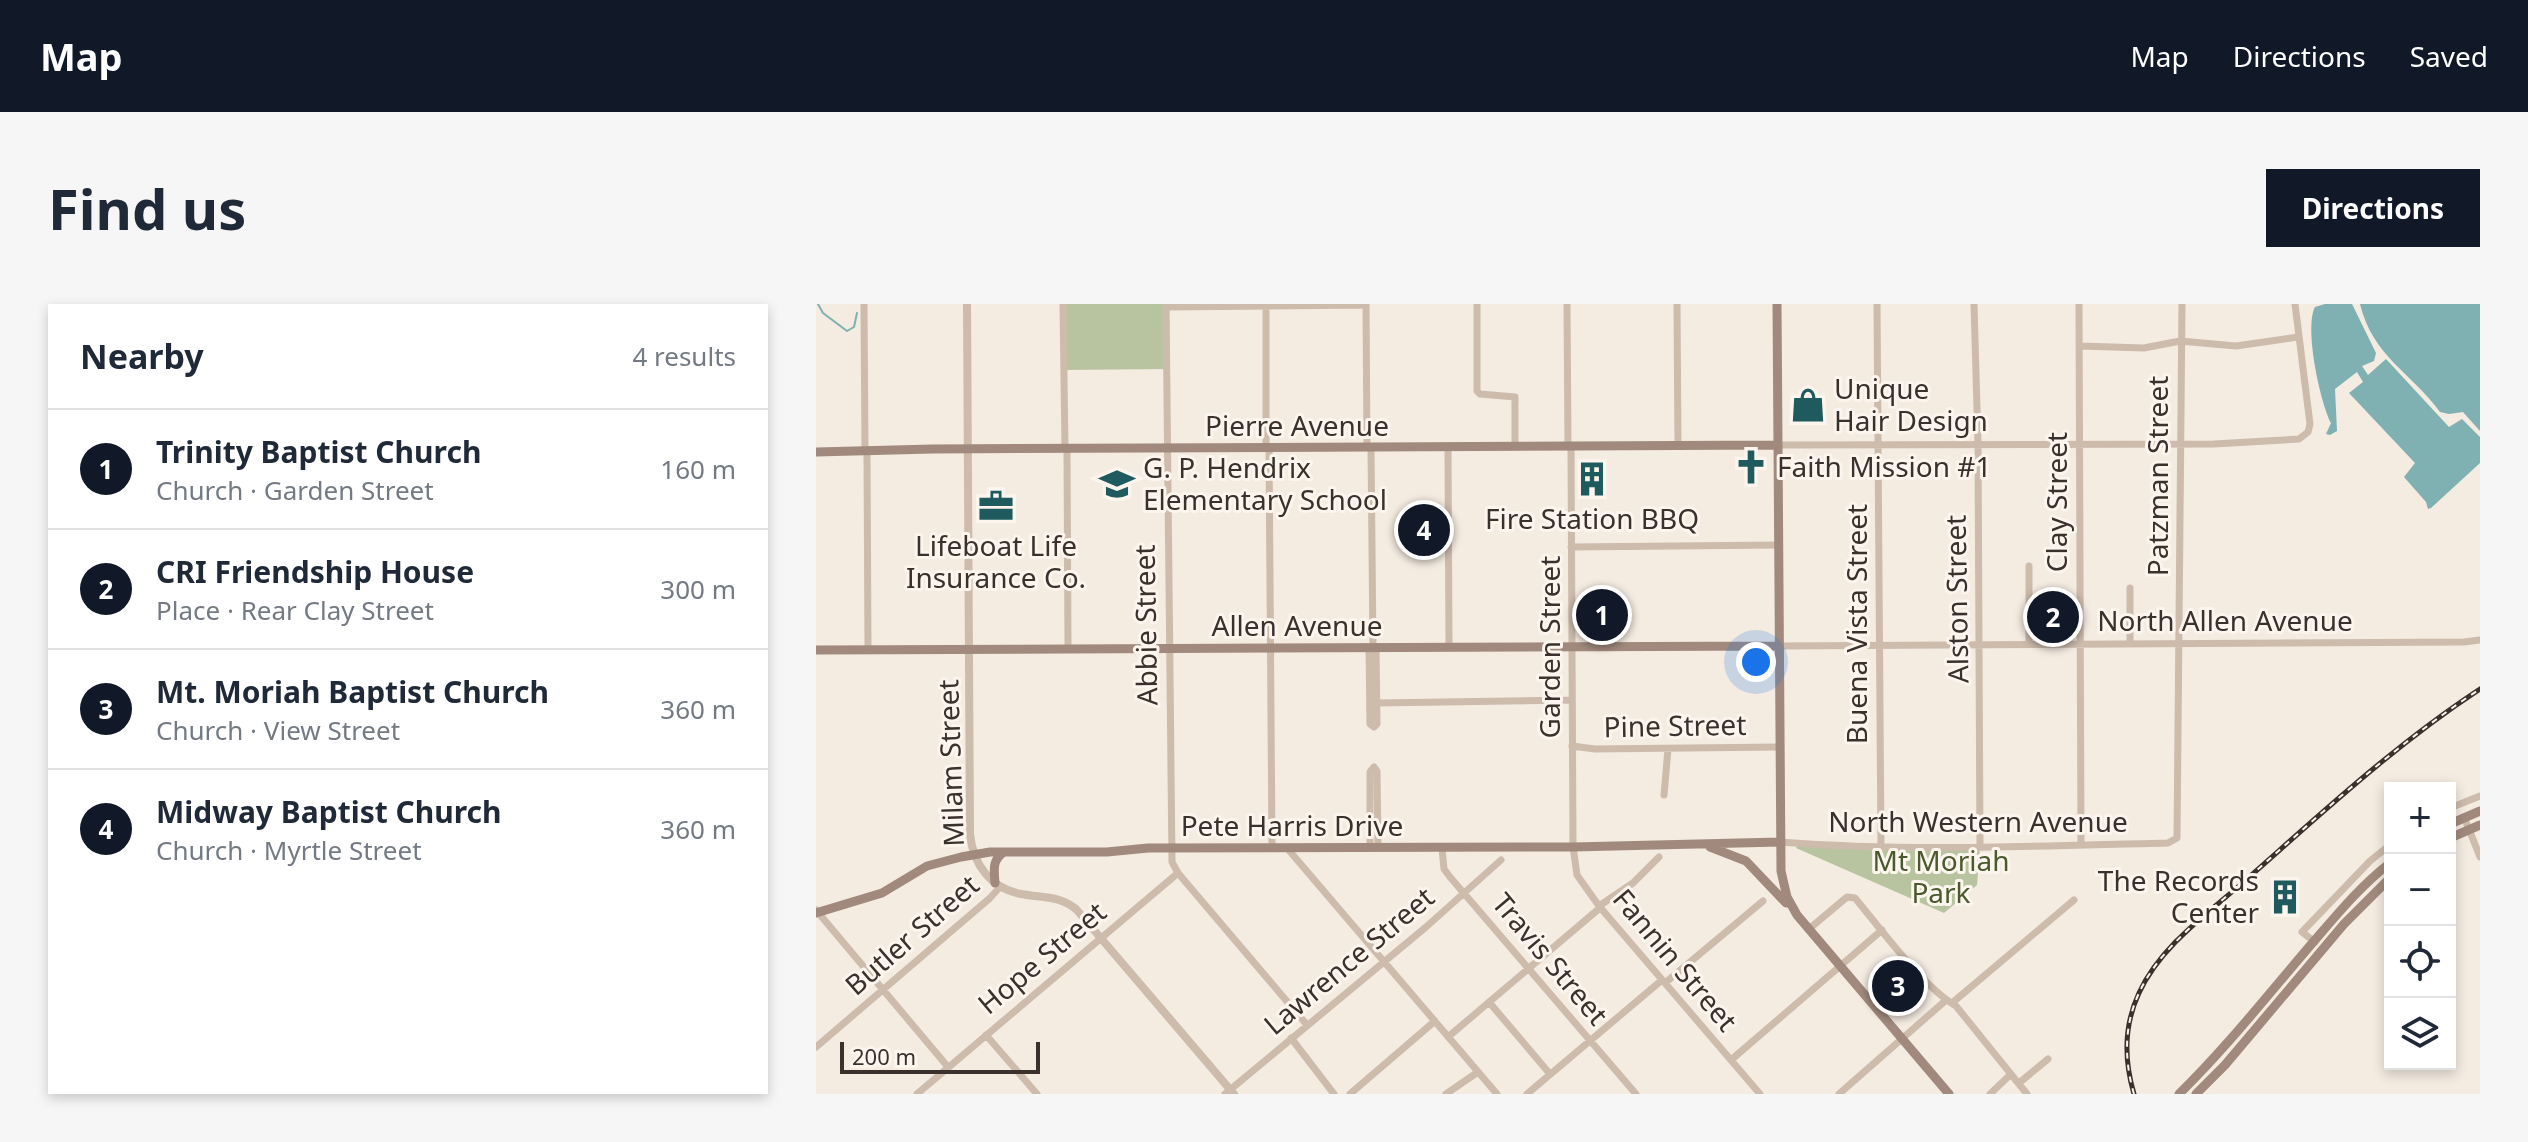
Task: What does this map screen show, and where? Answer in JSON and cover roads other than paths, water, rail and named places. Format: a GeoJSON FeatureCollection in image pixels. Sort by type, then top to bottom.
{"type":"FeatureCollection","features":[{"type":"Feature","properties":{"kind":"main road"},"geometry":{"type":"LineString","coordinates":[[1777,304],[1780,842],[1783,885],[1797,915]]}},
{"type":"Feature","properties":{"kind":"main road","name":"Pierre Avenue"},"geometry":{"type":"LineString","coordinates":[[816,452],[1778,445]]}},
{"type":"Feature","properties":{"kind":"main road","name":"Allen Avenue"},"geometry":{"type":"LineString","coordinates":[[816,650],[1778,646]]}},
{"type":"Feature","properties":{"kind":"main road"},"geometry":{"type":"LineString","coordinates":[[2456,821],[2480,811]]}},
{"type":"Feature","properties":{"kind":"main road"},"geometry":{"type":"LineString","coordinates":[[2456,835],[2480,825]]}},
{"type":"Feature","properties":{"kind":"main road","name":"Pete Harris Drive"},"geometry":{"type":"LineString","coordinates":[[817,912],[882,893],[937,862],[974,854],[1107,852],[1148,848],[1573,847],[1780,842]]}},
{"type":"Feature","properties":{"kind":"main road"},"geometry":{"type":"LineString","coordinates":[[1695,844],[1727,852],[1746,861],[1797,915],[1949,1094]]}},
{"type":"Feature","properties":{"kind":"main road"},"geometry":{"type":"LineString","coordinates":[[998,885],[993,868],[997,857],[1004,852]]}},
{"type":"Feature","properties":{"kind":"main road"},"geometry":{"type":"LineString","coordinates":[[2179,1094],[2217,1055],[2371,878],[2384,868]]}},
{"type":"Feature","properties":{"kind":"main road"},"geometry":{"type":"LineString","coordinates":[[2196,1094],[2225,1065],[2366,900],[2384,884]]}},
{"type":"Feature","properties":{"kind":"street"},"geometry":{"type":"LineString","coordinates":[[864,304],[868,650]]}},
{"type":"Feature","properties":{"kind":"street","name":"Milam Street"},"geometry":{"type":"LineString","coordinates":[[967,304],[970,834],[982,871],[998,885]]}},
{"type":"Feature","properties":{"kind":"street"},"geometry":{"type":"LineString","coordinates":[[1063,304],[1068,649]]}},
{"type":"Feature","properties":{"kind":"street"},"geometry":{"type":"LineString","coordinates":[[1477,304],[1477,391],[1480,394],[1515,397],[1515,447]]}},
{"type":"Feature","properties":{"kind":"street","name":"Garden Street"},"geometry":{"type":"LineString","coordinates":[[1567,304],[1573,847]]}},
{"type":"Feature","properties":{"kind":"street"},"geometry":{"type":"LineString","coordinates":[[1677,304],[1678,446]]}},
{"type":"Feature","properties":{"kind":"street","name":"Buena Vista Street"},"geometry":{"type":"LineString","coordinates":[[1877,304],[1881,847]]}},
{"type":"Feature","properties":{"kind":"street","name":"Alston Street"},"geometry":{"type":"LineString","coordinates":[[1974,304],[1978,444],[1980,847]]}},
{"type":"Feature","properties":{"kind":"street","name":"Clay Street"},"geometry":{"type":"LineString","coordinates":[[2079,304],[2081,844]]}},
{"type":"Feature","properties":{"kind":"street","name":"Patzman Street"},"geometry":{"type":"LineString","coordinates":[[2175,839],[2179,832],[2182,304]]}},
{"type":"Feature","properties":{"kind":"street"},"geometry":{"type":"LineString","coordinates":[[1778,445],[2181,443],[2299,439],[2307,433],[2310,417],[2295,304]]}},
{"type":"Feature","properties":{"kind":"street"},"geometry":{"type":"LineString","coordinates":[[1266,305],[1272,848]]}},
{"type":"Feature","properties":{"kind":"street"},"geometry":{"type":"LineString","coordinates":[[1166,306],[1366,305],[1373,647],[1377,703],[1377,724],[1372,727],[1373,647]]}},
{"type":"Feature","properties":{"kind":"street","name":"Abbie Street"},"geometry":{"type":"LineString","coordinates":[[1166,306],[1172,849]]}},
{"type":"Feature","properties":{"kind":"street"},"geometry":{"type":"LineString","coordinates":[[2080,346],[2144,348],[2180,341],[2236,346],[2298,337]]}},
{"type":"Feature","properties":{"kind":"street"},"geometry":{"type":"LineString","coordinates":[[1448,447],[1449,647]]}},
{"type":"Feature","properties":{"kind":"street"},"geometry":{"type":"LineString","coordinates":[[1571,547],[1778,545]]}},
{"type":"Feature","properties":{"kind":"street"},"geometry":{"type":"LineString","coordinates":[[2029,566],[2029,644]]}},
{"type":"Feature","properties":{"kind":"street"},"geometry":{"type":"LineString","coordinates":[[2130,588],[2130,644]]}},
{"type":"Feature","properties":{"kind":"street","name":"North Allen Avenue"},"geometry":{"type":"LineString","coordinates":[[1778,646],[2480,640]]}},
{"type":"Feature","properties":{"kind":"street"},"geometry":{"type":"LineString","coordinates":[[1377,703],[1572,700]]}},
{"type":"Feature","properties":{"kind":"street","name":"Pine Street"},"geometry":{"type":"LineString","coordinates":[[1572,746],[1595,749],[1779,747]]}},
{"type":"Feature","properties":{"kind":"street"},"geometry":{"type":"LineString","coordinates":[[1664,795],[1668,749]]}},
{"type":"Feature","properties":{"kind":"street"},"geometry":{"type":"LineString","coordinates":[[1374,767],[1377,771],[1374,848],[1370,772],[1374,767]]}},
{"type":"Feature","properties":{"kind":"street"},"geometry":{"type":"LineString","coordinates":[[2456,806],[2480,796]]}},
{"type":"Feature","properties":{"kind":"street"},"geometry":{"type":"LineString","coordinates":[[2464,817],[2480,857]]}},
{"type":"Feature","properties":{"kind":"street","name":"North Western Avenue"},"geometry":{"type":"LineString","coordinates":[[1780,842],[1881,847],[1980,847],[2168,843],[2175,839]]}},
{"type":"Feature","properties":{"kind":"street","name":"Fannin Street"},"geometry":{"type":"LineString","coordinates":[[1573,847],[1577,875],[1600,906],[1760,1094]]}},
{"type":"Feature","properties":{"kind":"street"},"geometry":{"type":"LineString","coordinates":[[1287,848],[1497,1094]]}},
{"type":"Feature","properties":{"kind":"street","name":"Travis Street"},"geometry":{"type":"LineString","coordinates":[[1442,848],[1444,869],[1636,1094]]}},
{"type":"Feature","properties":{"kind":"street"},"geometry":{"type":"LineString","coordinates":[[1172,849],[1172,862],[1178,873],[1307,1025]]}},
{"type":"Feature","properties":{"kind":"street"},"geometry":{"type":"LineString","coordinates":[[2323,949],[2302,932],[2384,850]]}},
{"type":"Feature","properties":{"kind":"street"},"geometry":{"type":"LineString","coordinates":[[1448,1037],[1600,906],[1633,883],[1659,857]]}},
{"type":"Feature","properties":{"kind":"street","name":"Lawrence Street"},"geometry":{"type":"LineString","coordinates":[[1230,1092],[1501,860]]}},
{"type":"Feature","properties":{"kind":"street","name":"Hope Street"},"geometry":{"type":"LineString","coordinates":[[917,1094],[1178,873]]}},
{"type":"Feature","properties":{"kind":"street"},"geometry":{"type":"LineString","coordinates":[[998,885],[1020,894],[1062,900],[1076,909],[1230,1092]]}},
{"type":"Feature","properties":{"kind":"street","name":"Butler Street"},"geometry":{"type":"LineString","coordinates":[[816,1047],[990,898],[998,885]]}},
{"type":"Feature","properties":{"kind":"street"},"geometry":{"type":"LineString","coordinates":[[1809,929],[1851,896],[1855,898],[2027,1094]]}},
{"type":"Feature","properties":{"kind":"street"},"geometry":{"type":"LineString","coordinates":[[1839,1094],[2074,900]]}},
{"type":"Feature","properties":{"kind":"street"},"geometry":{"type":"LineString","coordinates":[[1527,1094],[1763,901]]}},
{"type":"Feature","properties":{"kind":"street"},"geometry":{"type":"LineString","coordinates":[[817,912],[948,1067]]}},
{"type":"Feature","properties":{"kind":"street"},"geometry":{"type":"LineString","coordinates":[[1731,1060],[1882,930]]}},
{"type":"Feature","properties":{"kind":"street"},"geometry":{"type":"LineString","coordinates":[[1489,1002],[1550,1074]]}},
{"type":"Feature","properties":{"kind":"street"},"geometry":{"type":"LineString","coordinates":[[1350,1094],[1435,1021]]}},
{"type":"Feature","properties":{"kind":"street"},"geometry":{"type":"LineString","coordinates":[[986,1035],[1037,1094]]}},
{"type":"Feature","properties":{"kind":"street"},"geometry":{"type":"LineString","coordinates":[[1291,1038],[1334,1094]]}},
{"type":"Feature","properties":{"kind":"street"},"geometry":{"type":"LineString","coordinates":[[2019,1083],[2048,1059]]}},
{"type":"Feature","properties":{"kind":"street"},"geometry":{"type":"LineString","coordinates":[[1446,1094],[1478,1072]]}},
{"type":"Feature","properties":{"kind":"street"},"geometry":{"type":"LineString","coordinates":[[1990,1094],[2011,1074]]}},
{"type":"Feature","properties":{"kind":"water"},"geometry":{"type":"Polygon","coordinates":[[[2352,304],[2376,353],[2374,361],[2362,366],[2368,375],[2386,359],[2449,427],[2462,419],[2480,437],[2480,463],[2431,508],[2428,509],[2426,502],[2404,477],[2415,463],[2349,393],[2363,382],[2357,372],[2335,389],[2337,431],[2326,434],[2331,423],[2318,382],[2311,331],[2315,307],[2352,304]]]}},
{"type":"Feature","properties":{"kind":"water"},"geometry":{"type":"Polygon","coordinates":[[[2360,304],[2480,304],[2480,431],[2463,412],[2440,412],[2383,351],[2366,322],[2360,304]]]}},
{"type":"Feature","properties":{"kind":"waterway"},"geometry":{"type":"LineString","coordinates":[[818,304],[823,313],[847,331],[854,327],[857,313]]}},
{"type":"Feature","properties":{"kind":"railway"},"geometry":{"type":"LineString","coordinates":[[2134,1094],[2127,1056],[2130,1018],[2148,976],[2173,944],[2361,779],[2419,732],[2480,689]]}},
{"type":"Feature","properties":{"kind":"place","name":"Unique Hair Design"},"geometry":{"type":"Point","coordinates":[1808,405]}},
{"type":"Feature","properties":{"kind":"place","name":"Faith Mission #1"},"geometry":{"type":"Point","coordinates":[1751,467]}},
{"type":"Feature","properties":{"kind":"place","name":"Fire Station BBQ"},"geometry":{"type":"Point","coordinates":[1592,479]}},
{"type":"Feature","properties":{"kind":"place","name":"G. P. Hendrix Elementary School"},"geometry":{"type":"Point","coordinates":[1117,484]}},
{"type":"Feature","properties":{"kind":"place","name":"Lifeboat Life Insurance Co."},"geometry":{"type":"Point","coordinates":[996,506]}},
{"type":"Feature","properties":{"kind":"place","name":"Midway Baptist Church"},"geometry":{"type":"Point","coordinates":[1424,530]}},
{"type":"Feature","properties":{"kind":"place","name":"Trinity Baptist Church"},"geometry":{"type":"Point","coordinates":[1602,615]}},
{"type":"Feature","properties":{"kind":"place","name":"CRI Friendship House"},"geometry":{"type":"Point","coordinates":[2053,617]}},
{"type":"Feature","properties":{"kind":"place","name":"The Records Center"},"geometry":{"type":"Point","coordinates":[2285,897]}},
{"type":"Feature","properties":{"kind":"place","name":"Mt. Moriah Baptist Church"},"geometry":{"type":"Point","coordinates":[1898,986]}},
{"type":"Feature","properties":{"kind":"park label","name":"Mt Moriah Park"},"geometry":{"type":"Point","coordinates":[1941,877]}}]}
